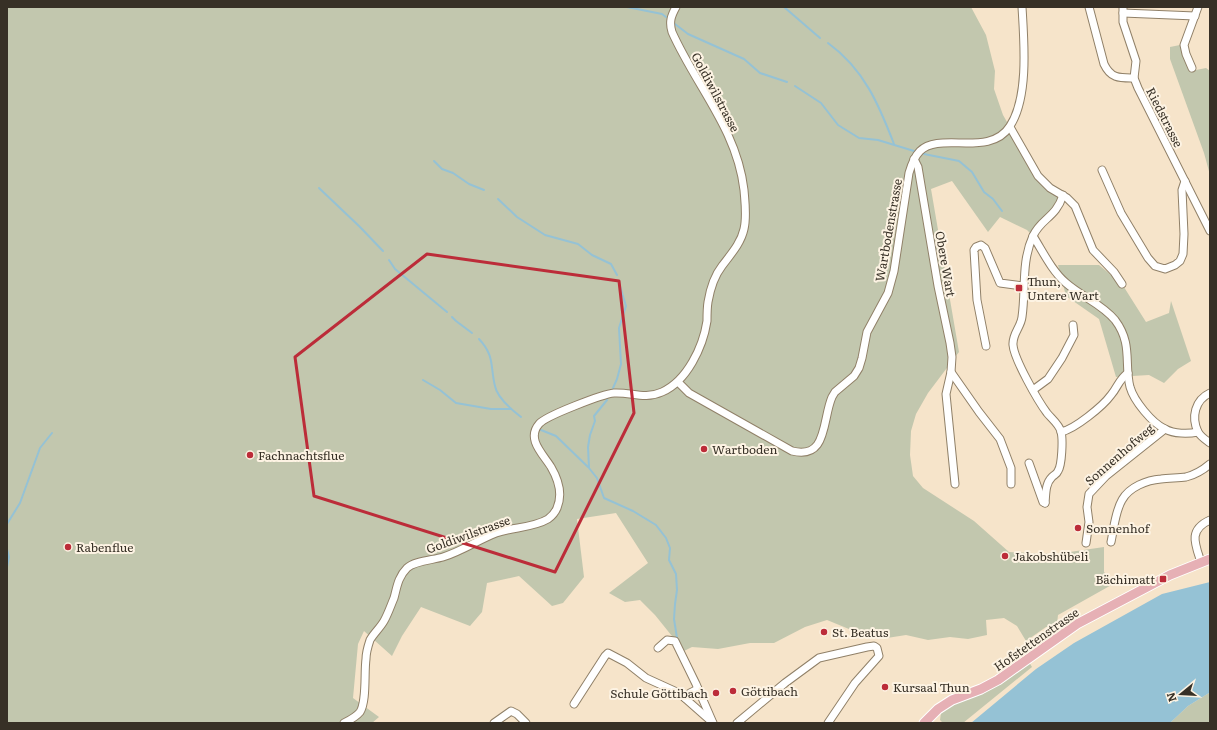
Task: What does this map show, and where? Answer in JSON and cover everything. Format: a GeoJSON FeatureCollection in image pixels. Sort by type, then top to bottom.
{"type":"FeatureCollection","features":[{"type":"Feature","properties":{"kind":"main road","name":"Hofstettenstrasse"},"geometry":{"type":"LineString","coordinates":[[924,723],[938,709],[952,700],[981,689],[1003,677],[1077,624],[1163,579],[1206,561]]}},
{"type":"Feature","properties":{"kind":"street","name":"Goldiwilstrasse"},"geometry":{"type":"LineString","coordinates":[[344,723],[352,719],[361,711],[364,696],[366,658],[370,640],[385,620],[394,599],[399,577],[409,565],[443,557],[465,549],[498,532],[535,524],[547,519],[555,513],[560,501],[560,488],[551,467],[538,449],[535,440],[534,432],[540,422],[549,417],[610,394],[622,393],[648,397],[668,390],[678,382],[698,350],[706,322],[708,302],[715,279],[720,268],[737,245],[743,232],[746,218],[742,177],[735,152],[716,110],[672,32],[670,24],[671,16],[676,7]]}},
{"type":"Feature","properties":{"kind":"street"},"geometry":{"type":"LineString","coordinates":[[914,159],[920,151],[929,146],[938,144],[974,144],[1000,136],[1010,127],[1019,105],[1023,84],[1022,7]]}},
{"type":"Feature","properties":{"kind":"street"},"geometry":{"type":"LineString","coordinates":[[1089,7],[1104,64],[1108,72],[1116,77],[1134,78]]}},
{"type":"Feature","properties":{"kind":"street"},"geometry":{"type":"LineString","coordinates":[[1192,68],[1184,49],[1198,7]]}},
{"type":"Feature","properties":{"kind":"street"},"geometry":{"type":"LineString","coordinates":[[1123,10],[1195,16]]}},
{"type":"Feature","properties":{"kind":"street","name":"Riedstrasse"},"geometry":{"type":"LineString","coordinates":[[1123,10],[1126,34],[1136,61],[1134,78],[1210,231]]}},
{"type":"Feature","properties":{"kind":"street"},"geometry":{"type":"LineString","coordinates":[[1010,127],[1038,176],[1050,188],[1063,195],[1075,206],[1093,250],[1114,272],[1122,284]]}},
{"type":"Feature","properties":{"kind":"street","name":"Wartbodenstrasse"},"geometry":{"type":"LineString","coordinates":[[678,382],[689,393],[792,451],[805,453],[814,449],[819,443],[832,397],[835,392],[854,376],[859,368],[867,332],[888,293],[894,271],[909,173],[914,159]]}},
{"type":"Feature","properties":{"kind":"street","name":"Obere Wart"},"geometry":{"type":"LineString","coordinates":[[914,159],[918,167],[934,264],[950,343],[951,372],[946,394],[955,484]]}},
{"type":"Feature","properties":{"kind":"street"},"geometry":{"type":"LineString","coordinates":[[1102,170],[1121,213],[1148,258],[1155,266],[1165,269],[1180,261],[1183,254],[1184,234],[1182,190],[1185,181]]}},
{"type":"Feature","properties":{"kind":"street"},"geometry":{"type":"LineString","coordinates":[[1029,463],[1043,502],[1045,503],[1046,486],[1051,477],[1058,472],[1060,467],[1062,432],[1046,412],[1033,390],[1017,360],[1013,346],[1015,334],[1022,319],[1026,258],[1033,236],[1039,226],[1059,207],[1063,195]]}},
{"type":"Feature","properties":{"kind":"street"},"geometry":{"type":"LineString","coordinates":[[1033,236],[1060,277],[1067,284],[1108,312],[1116,321],[1124,336],[1128,350],[1128,373],[1130,387],[1134,396],[1145,411],[1154,421],[1165,429],[1177,432],[1198,432]]}},
{"type":"Feature","properties":{"kind":"street"},"geometry":{"type":"LineString","coordinates":[[986,346],[977,300],[974,250],[976,247],[981,245],[985,248],[1000,283],[1023,286]]}},
{"type":"Feature","properties":{"kind":"street"},"geometry":{"type":"LineString","coordinates":[[1033,390],[1048,379],[1062,358],[1074,335],[1073,325]]}},
{"type":"Feature","properties":{"kind":"street"},"geometry":{"type":"LineString","coordinates":[[951,372],[978,412],[1000,439],[1011,468],[1011,484]]}},
{"type":"Feature","properties":{"kind":"street"},"geometry":{"type":"LineString","coordinates":[[1062,432],[1068,430],[1101,406],[1115,390],[1122,377],[1128,373]]}},
{"type":"Feature","properties":{"kind":"street"},"geometry":{"type":"LineString","coordinates":[[1210,393],[1204,396],[1196,406],[1195,421],[1198,432],[1210,443]]}},
{"type":"Feature","properties":{"kind":"street","name":"Sonnenhofweg"},"geometry":{"type":"LineString","coordinates":[[1086,543],[1089,522],[1087,502],[1089,494],[1103,479],[1165,429]]}},
{"type":"Feature","properties":{"kind":"street"},"geometry":{"type":"LineString","coordinates":[[1111,542],[1117,510],[1121,501],[1130,491],[1152,480],[1187,477],[1199,472],[1210,464]]}},
{"type":"Feature","properties":{"kind":"street"},"geometry":{"type":"LineString","coordinates":[[1206,561],[1194,537],[1199,527],[1204,522],[1210,520]]}},
{"type":"Feature","properties":{"kind":"street"},"geometry":{"type":"LineString","coordinates":[[658,648],[667,640],[674,641],[713,723]]}},
{"type":"Feature","properties":{"kind":"street"},"geometry":{"type":"LineString","coordinates":[[737,723],[785,683],[819,658],[874,646],[879,650],[879,656],[855,683],[828,723]]}},
{"type":"Feature","properties":{"kind":"street"},"geometry":{"type":"LineString","coordinates":[[574,704],[608,653],[627,663],[646,678],[673,689],[713,723]]}},
{"type":"Feature","properties":{"kind":"street"},"geometry":{"type":"LineString","coordinates":[[685,698],[690,693],[698,690]]}},
{"type":"Feature","properties":{"kind":"street"},"geometry":{"type":"LineString","coordinates":[[494,723],[511,711],[517,714],[526,723]]}},
{"type":"Feature","properties":{"kind":"highlighted area"},"geometry":{"type":"Polygon","coordinates":[[[427,254],[619,281],[634,413],[555,572],[314,496],[295,357],[427,254]]]}},
{"type":"Feature","properties":{"kind":"green space"},"geometry":{"type":"Polygon","coordinates":[[[7,7],[971,7],[986,35],[995,71],[994,89],[1003,115],[1038,176],[1063,195],[1033,236],[1027,230],[1000,217],[988,232],[952,181],[931,189],[959,352],[928,393],[916,414],[911,431],[910,455],[913,476],[923,488],[974,521],[1009,552],[1056,554],[1104,547],[1104,572],[1115,583],[1058,615],[1057,624],[1046,627],[1026,641],[1017,626],[1004,618],[986,620],[987,635],[968,639],[950,637],[928,640],[906,635],[887,638],[866,636],[827,620],[805,627],[774,643],[750,643],[718,649],[692,647],[684,651],[655,615],[640,600],[625,602],[609,593],[648,563],[616,513],[577,519],[584,577],[563,603],[552,606],[519,576],[487,583],[482,612],[470,626],[421,607],[402,636],[392,656],[364,631],[358,644],[353,698],[379,717],[372,723],[7,723],[7,7]]]}},
{"type":"Feature","properties":{"kind":"green space"},"geometry":{"type":"Polygon","coordinates":[[[1180,45],[1191,71],[1206,68],[1210,71],[1210,175],[1204,153],[1170,59],[1170,47],[1180,45]]]}},
{"type":"Feature","properties":{"kind":"green space"},"geometry":{"type":"Polygon","coordinates":[[[1058,265],[1099,265],[1122,284],[1146,322],[1169,313],[1171,301],[1191,361],[1178,369],[1164,383],[1149,375],[1116,377],[1099,319],[1066,296],[1058,265]]]}},
{"type":"Feature","properties":{"kind":"green space"},"geometry":{"type":"Polygon","coordinates":[[[1029,662],[1032,667],[963,723],[943,723],[940,720],[941,713],[952,704],[984,693],[1018,672],[1029,662]]]}},
{"type":"Feature","properties":{"kind":"green space"},"geometry":{"type":"Polygon","coordinates":[[[1210,689],[1210,723],[1170,723],[1188,706],[1209,693],[1210,689]]]}},
{"type":"Feature","properties":{"kind":"water"},"geometry":{"type":"Polygon","coordinates":[[[1210,582],[1209,693],[1188,706],[1170,723],[971,723],[1036,669],[1074,643],[1162,594],[1210,582]]]}},
{"type":"Feature","properties":{"kind":"waterway"},"geometry":{"type":"LineString","coordinates":[[627,7],[662,14],[666,17]]}},
{"type":"Feature","properties":{"kind":"waterway"},"geometry":{"type":"LineString","coordinates":[[784,7],[820,38]]}},
{"type":"Feature","properties":{"kind":"waterway"},"geometry":{"type":"LineString","coordinates":[[675,24],[688,34],[744,59],[760,73],[787,82]]}},
{"type":"Feature","properties":{"kind":"waterway"},"geometry":{"type":"LineString","coordinates":[[828,43],[841,53],[861,76],[876,102],[894,144]]}},
{"type":"Feature","properties":{"kind":"waterway"},"geometry":{"type":"LineString","coordinates":[[795,86],[821,103],[838,125],[859,138],[878,140],[914,151]]}},
{"type":"Feature","properties":{"kind":"waterway"},"geometry":{"type":"LineString","coordinates":[[924,154],[959,161],[972,172],[984,192],[993,199],[1002,211]]}},
{"type":"Feature","properties":{"kind":"waterway"},"geometry":{"type":"LineString","coordinates":[[434,161],[442,169],[453,173],[469,184],[484,190]]}},
{"type":"Feature","properties":{"kind":"waterway"},"geometry":{"type":"LineString","coordinates":[[319,188],[383,251]]}},
{"type":"Feature","properties":{"kind":"waterway"},"geometry":{"type":"LineString","coordinates":[[498,199],[517,217],[545,235],[578,244],[592,255],[611,264],[617,275]]}},
{"type":"Feature","properties":{"kind":"waterway"},"geometry":{"type":"LineString","coordinates":[[389,260],[395,269],[447,312]]}},
{"type":"Feature","properties":{"kind":"waterway"},"geometry":{"type":"LineString","coordinates":[[613,388],[621,364],[619,328],[626,306],[619,283]]}},
{"type":"Feature","properties":{"kind":"waterway"},"geometry":{"type":"LineString","coordinates":[[452,317],[472,333]]}},
{"type":"Feature","properties":{"kind":"waterway"},"geometry":{"type":"LineString","coordinates":[[479,339],[490,356],[496,390],[505,403],[521,417]]}},
{"type":"Feature","properties":{"kind":"waterway"},"geometry":{"type":"LineString","coordinates":[[423,380],[440,390],[456,403],[491,409],[511,409]]}},
{"type":"Feature","properties":{"kind":"waterway"},"geometry":{"type":"LineString","coordinates":[[607,400],[594,416],[595,421],[588,447],[589,468],[597,478],[604,498],[633,511],[656,525],[666,538],[670,548],[669,560],[676,574],[677,590],[674,619],[677,638]]}},
{"type":"Feature","properties":{"kind":"waterway"},"geometry":{"type":"LineString","coordinates":[[541,430],[556,436],[588,467]]}},
{"type":"Feature","properties":{"kind":"waterway"},"geometry":{"type":"LineString","coordinates":[[7,524],[20,503],[40,448],[52,433]]}},
{"type":"Feature","properties":{"kind":"waterway"},"geometry":{"type":"LineString","coordinates":[[7,549],[9,557],[7,567]]}},
{"type":"Feature","properties":{"kind":"place","name":"Thun, Untere Wart"},"geometry":{"type":"Point","coordinates":[1019,288]}},
{"type":"Feature","properties":{"kind":"place","name":"Wartboden"},"geometry":{"type":"Point","coordinates":[704,449]}},
{"type":"Feature","properties":{"kind":"place","name":"Fachnachtsflue"},"geometry":{"type":"Point","coordinates":[250,455]}},
{"type":"Feature","properties":{"kind":"place","name":"Sonnenhof"},"geometry":{"type":"Point","coordinates":[1078,528]}},
{"type":"Feature","properties":{"kind":"place","name":"Rabenflue"},"geometry":{"type":"Point","coordinates":[68,547]}},
{"type":"Feature","properties":{"kind":"place","name":"Jakobshübeli"},"geometry":{"type":"Point","coordinates":[1005,556]}},
{"type":"Feature","properties":{"kind":"place","name":"Bächimatt"},"geometry":{"type":"Point","coordinates":[1163,579]}},
{"type":"Feature","properties":{"kind":"place","name":"St. Beatus"},"geometry":{"type":"Point","coordinates":[824,632]}},
{"type":"Feature","properties":{"kind":"place","name":"Kursaal Thun"},"geometry":{"type":"Point","coordinates":[885,687]}},
{"type":"Feature","properties":{"kind":"place","name":"Göttibach"},"geometry":{"type":"Point","coordinates":[733,691]}},
{"type":"Feature","properties":{"kind":"place","name":"Schule Göttibach"},"geometry":{"type":"Point","coordinates":[716,693]}}]}
